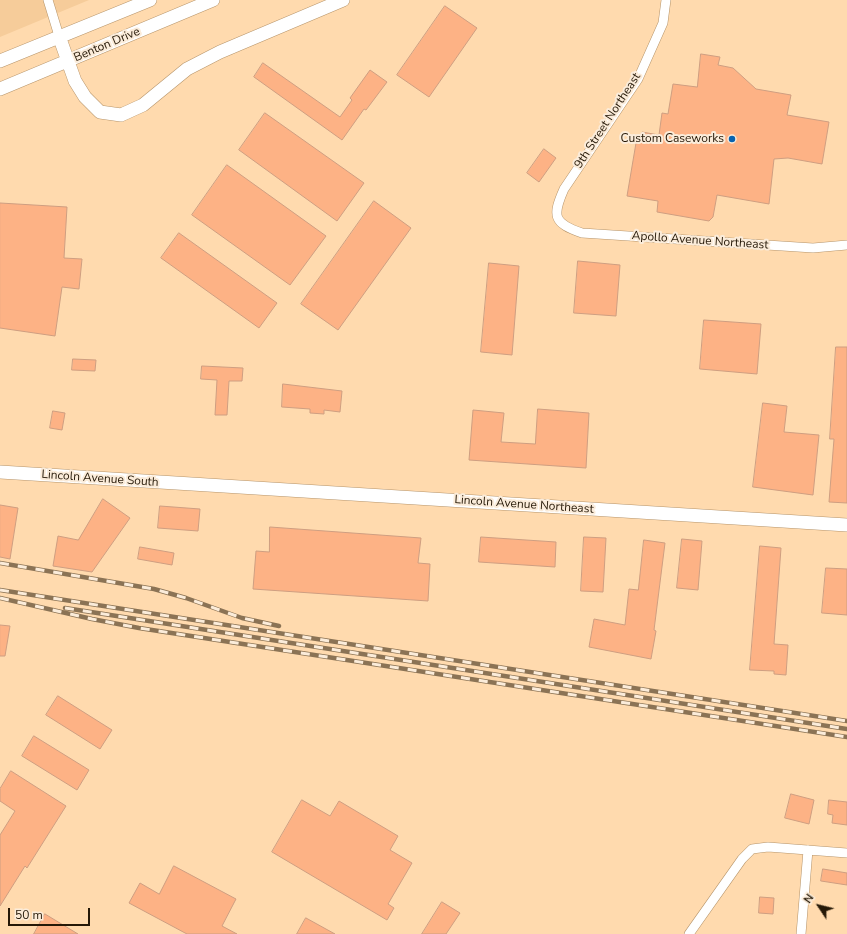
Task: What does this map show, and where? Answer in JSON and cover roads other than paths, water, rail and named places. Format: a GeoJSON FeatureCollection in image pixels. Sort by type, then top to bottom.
{"type":"FeatureCollection","features":[{"type":"Feature","properties":{"kind":"street"},"geometry":{"type":"LineString","coordinates":[[48,0],[75,80],[85,96],[100,112],[120,114],[143,105],[187,69],[220,52],[343,0]]}},
{"type":"Feature","properties":{"kind":"street","name":"Benton Drive"},"geometry":{"type":"LineString","coordinates":[[0,61],[150,0]]}},
{"type":"Feature","properties":{"kind":"street","name":"Benton Drive"},"geometry":{"type":"LineString","coordinates":[[0,89],[213,0]]}},
{"type":"Feature","properties":{"kind":"street","name":"9th Street Northeast"},"geometry":{"type":"LineString","coordinates":[[557,218],[556,207],[564,189],[638,79],[663,23],[666,0]]}},
{"type":"Feature","properties":{"kind":"street","name":"Apollo Avenue Northeast"},"geometry":{"type":"LineString","coordinates":[[557,218],[567,228],[582,233],[814,248],[847,245]]}},
{"type":"Feature","properties":{"kind":"street","name":"Lincoln Avenue South"},"geometry":{"type":"LineString","coordinates":[[0,472],[201,485]]}},
{"type":"Feature","properties":{"kind":"street","name":"Lincoln Avenue Northeast"},"geometry":{"type":"LineString","coordinates":[[201,485],[847,525]]}},
{"type":"Feature","properties":{"kind":"street"},"geometry":{"type":"LineString","coordinates":[[690,934],[742,859],[752,849],[768,847],[847,852]]}},
{"type":"Feature","properties":{"kind":"street"},"geometry":{"type":"LineString","coordinates":[[801,934],[808,850]]}},
{"type":"Feature","properties":{"kind":"railway"},"geometry":{"type":"LineString","coordinates":[[0,563],[154,589],[186,598],[242,618],[279,626]]}},
{"type":"Feature","properties":{"kind":"railway"},"geometry":{"type":"LineString","coordinates":[[0,590],[847,721]]}},
{"type":"Feature","properties":{"kind":"railway"},"geometry":{"type":"LineString","coordinates":[[0,598],[139,628],[847,737]]}},
{"type":"Feature","properties":{"kind":"railway"},"geometry":{"type":"LineString","coordinates":[[65,608],[847,729]]}},
{"type":"Feature","properties":{"kind":"place","name":"Custom Caseworks"},"geometry":{"type":"Point","coordinates":[732,139]}}]}
